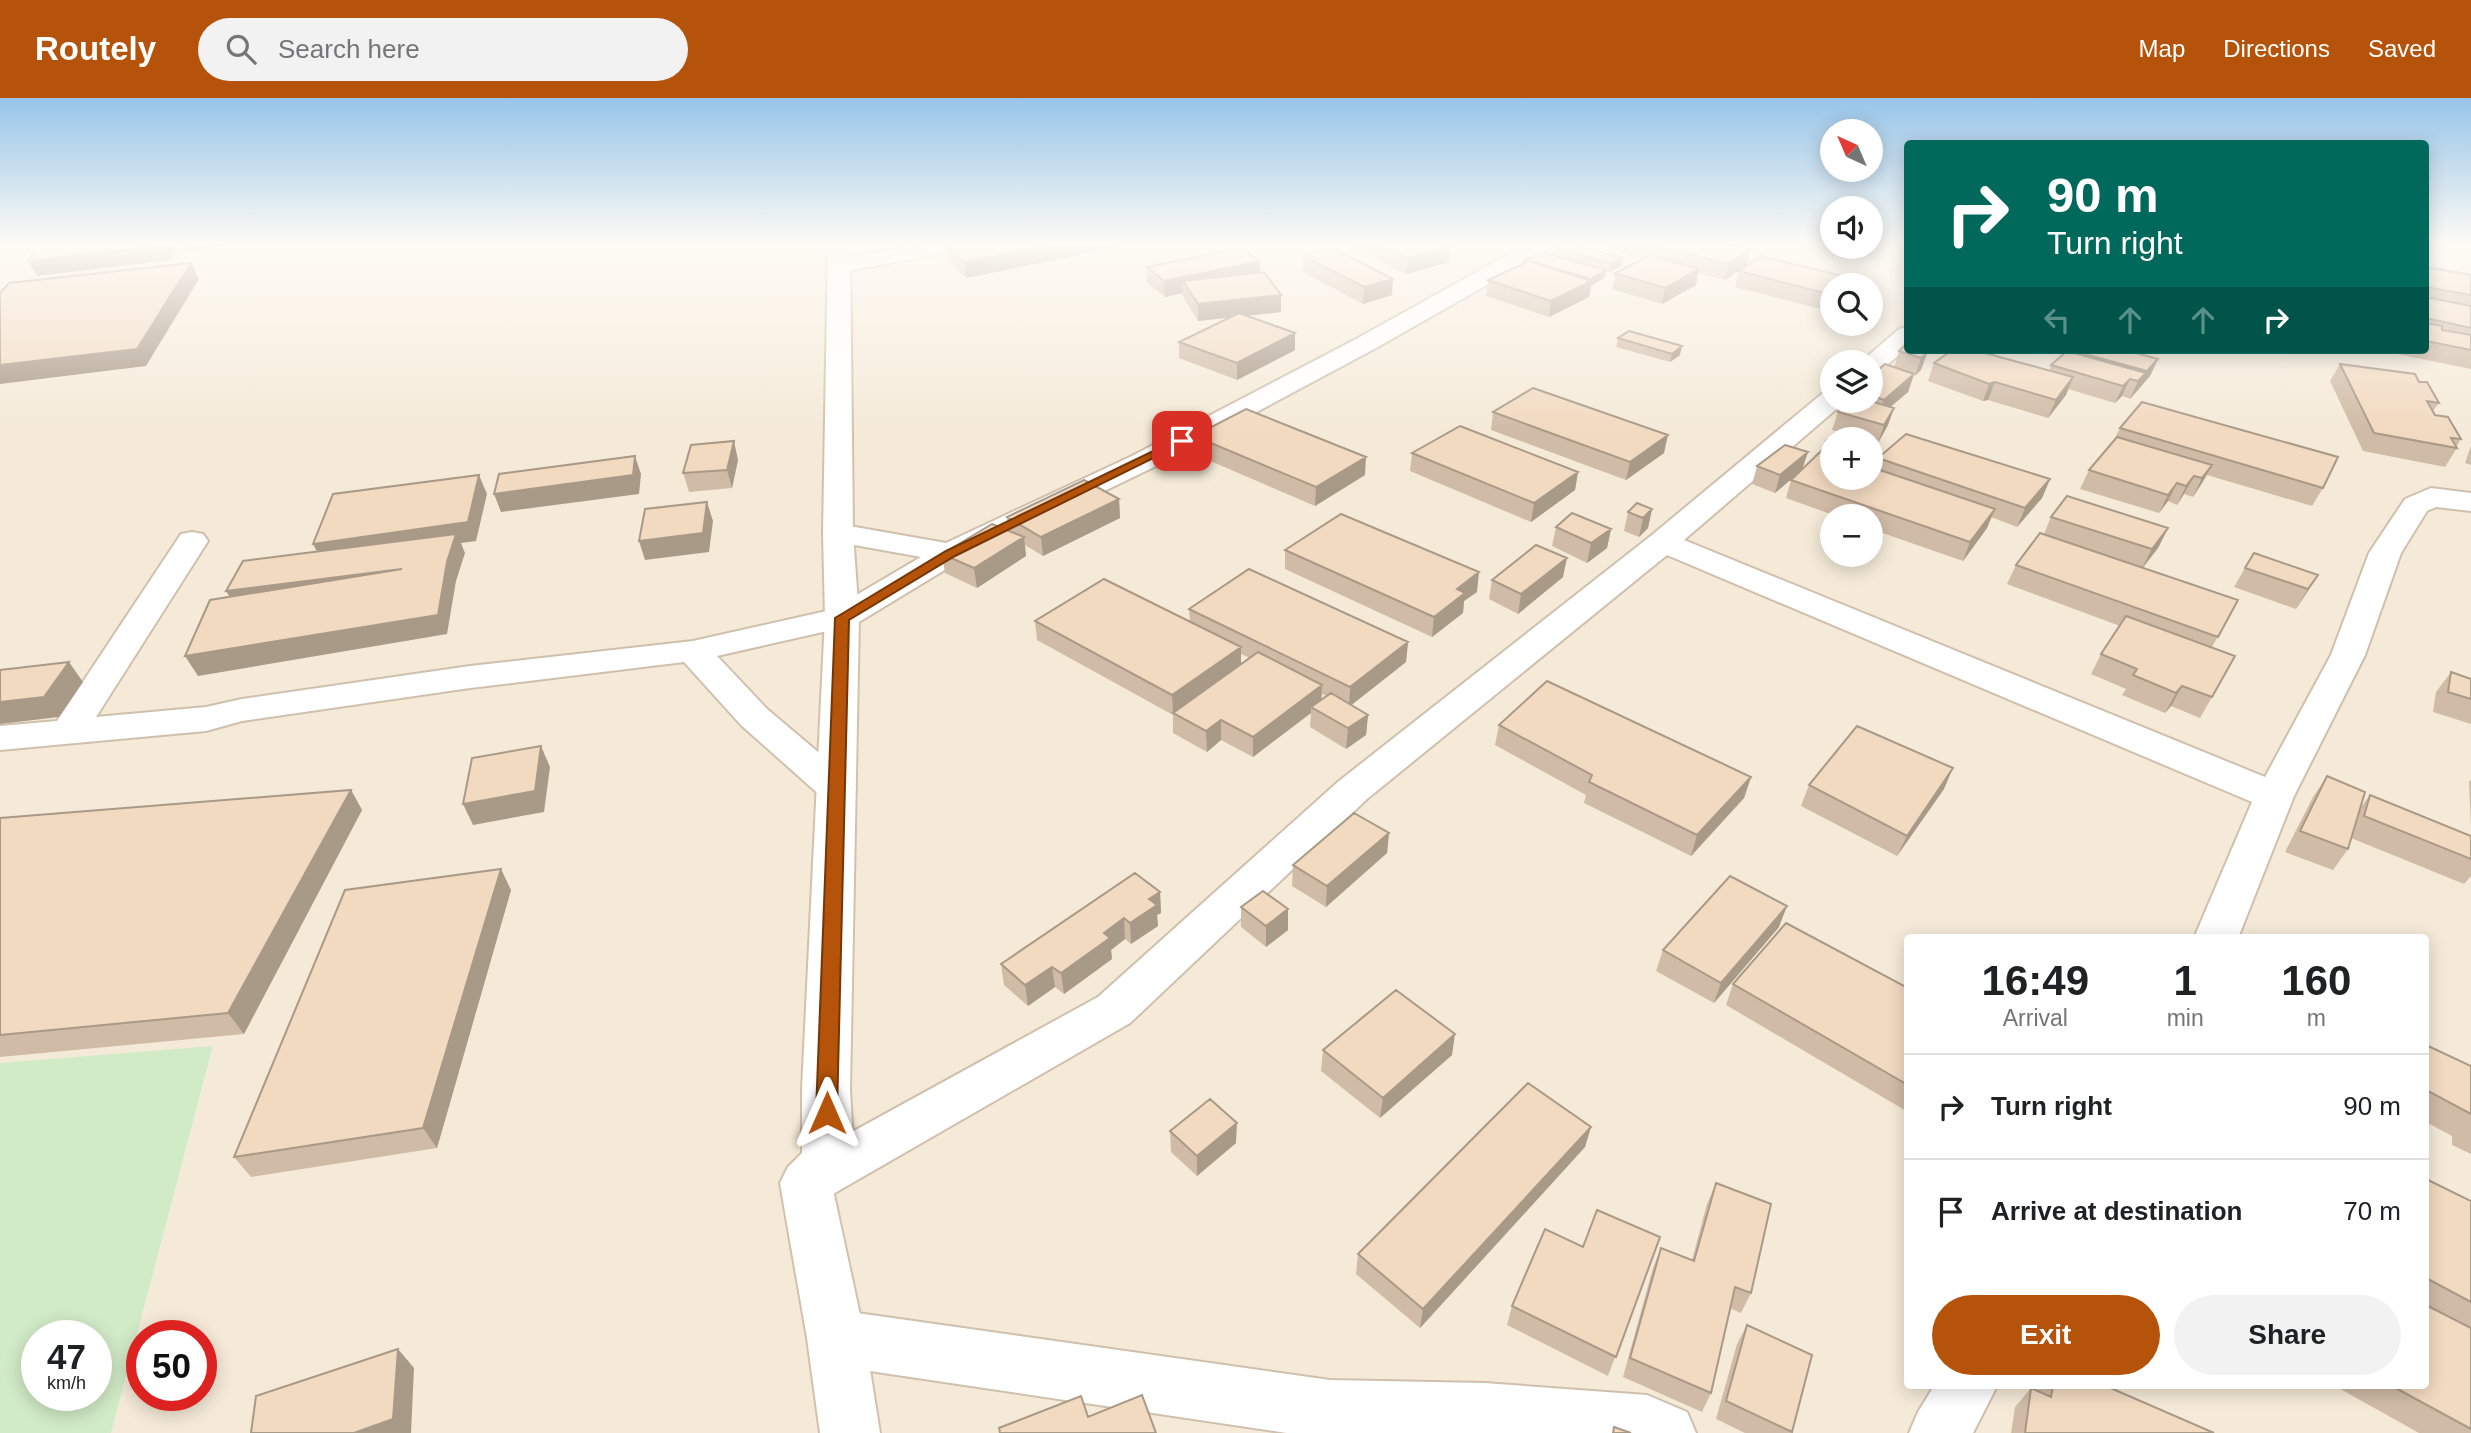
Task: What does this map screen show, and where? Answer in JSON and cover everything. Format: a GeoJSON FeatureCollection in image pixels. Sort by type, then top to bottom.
{"type":"FeatureCollection","features":[{"type":"Feature","properties":{"kind":"street"},"geometry":{"type":"LineString","coordinates":[[806,1183],[828,1161],[826,1089],[842,618],[838,533],[839,306]]}},
{"type":"Feature","properties":{"kind":"street"},"geometry":{"type":"LineString","coordinates":[[0,738],[206,719],[242,710],[470,677],[693,651],[842,618],[950,554],[1154,456],[1432,306]]}},
{"type":"Feature","properties":{"kind":"street"},"geometry":{"type":"LineString","coordinates":[[1883,356],[1904,337]]}},
{"type":"Feature","properties":{"kind":"street"},"geometry":{"type":"LineString","coordinates":[[806,1183],[1114,1010],[1353,790],[1663,542],[1820,409]]}},
{"type":"Feature","properties":{"kind":"street"},"geometry":{"type":"LineString","coordinates":[[2218,934],[2274,796],[2348,655],[2385,553],[2416,505],[2431,497],[2448,497],[2471,502]]}},
{"type":"Feature","properties":{"kind":"street"},"geometry":{"type":"LineString","coordinates":[[838,533],[950,554]]}},
{"type":"Feature","properties":{"kind":"street"},"geometry":{"type":"LineString","coordinates":[[69,731],[192,541]]}},
{"type":"Feature","properties":{"kind":"street"},"geometry":{"type":"LineString","coordinates":[[1663,542],[2274,796]]}},
{"type":"Feature","properties":{"kind":"street"},"geometry":{"type":"LineString","coordinates":[[693,651],[754,717],[836,788]]}},
{"type":"Feature","properties":{"kind":"street"},"geometry":{"type":"LineString","coordinates":[[806,1183],[836,1338],[850,1433]]}},
{"type":"Feature","properties":{"kind":"street"},"geometry":{"type":"LineString","coordinates":[[836,1338],[1329,1410],[1499,1414],[1647,1425],[1666,1433]]}},
{"type":"Feature","properties":{"kind":"street"},"geometry":{"type":"LineString","coordinates":[[1939,1433],[1966,1389]]}},
{"type":"Feature","properties":{"kind":"shaded area"},"geometry":{"type":"Polygon","coordinates":[[[0,306],[1820,306],[1820,336],[1883,336],[1883,306],[1904,306],[1904,354],[2429,354],[2429,306],[2471,306],[2471,1433],[111,1433],[126,1376],[126,1411],[217,1411],[217,1320],[141,1320],[213,1047],[0,1063],[0,306]]]}},
{"type":"Feature","properties":{"kind":"green space"},"geometry":{"type":"Polygon","coordinates":[[[213,1046],[141,1320],[126,1320],[126,1376],[111,1433],[0,1433],[0,1063],[213,1046]]]}},
{"type":"Feature","properties":{"kind":"building"},"geometry":{"type":"Polygon","coordinates":[[[0,306],[164,306],[137,349],[0,365],[0,306]]]}},
{"type":"Feature","properties":{"kind":"building"},"geometry":{"type":"Polygon","coordinates":[[[2429,306],[2471,306],[2471,328],[2429,319],[2429,306]]]}},
{"type":"Feature","properties":{"kind":"building"},"geometry":{"type":"Polygon","coordinates":[[[1239,313],[1295,333],[1237,363],[1179,342],[1239,313]]]}},
{"type":"Feature","properties":{"kind":"building"},"geometry":{"type":"Polygon","coordinates":[[[2429,324],[2442,326],[2442,330],[2471,335],[2471,350],[2429,342],[2429,324]]]}},
{"type":"Feature","properties":{"kind":"building"},"geometry":{"type":"Polygon","coordinates":[[[1629,331],[1682,346],[1672,354],[1618,338],[1629,331]]]}},
{"type":"Feature","properties":{"kind":"building"},"geometry":{"type":"Polygon","coordinates":[[[1908,354],[1926,354],[1921,358],[1908,354]]]}},
{"type":"Feature","properties":{"kind":"building"},"geometry":{"type":"Polygon","coordinates":[[[1946,354],[1989,354],[2073,377],[2056,400],[1995,382],[1989,384],[1934,363],[1946,354]]]}},
{"type":"Feature","properties":{"kind":"building"},"geometry":{"type":"Polygon","coordinates":[[[2064,354],[2078,354],[2146,373],[2138,381],[2130,379],[2123,386],[2051,365],[2064,354]]]}},
{"type":"Feature","properties":{"kind":"building"},"geometry":{"type":"Polygon","coordinates":[[[2085,354],[2140,354],[2158,359],[2147,371],[2085,354]]]}},
{"type":"Feature","properties":{"kind":"building"},"geometry":{"type":"Polygon","coordinates":[[[1885,364],[1914,374],[1884,400],[1883,400],[1885,364]]]}},
{"type":"Feature","properties":{"kind":"building"},"geometry":{"type":"Polygon","coordinates":[[[2340,364],[2415,374],[2419,382],[2427,382],[2439,403],[2427,401],[2435,415],[2448,417],[2461,439],[2451,438],[2457,448],[2374,433],[2340,364]]]}},
{"type":"Feature","properties":{"kind":"building"},"geometry":{"type":"Polygon","coordinates":[[[1533,388],[1668,435],[1630,462],[1493,412],[1533,388]]]}},
{"type":"Feature","properties":{"kind":"building"},"geometry":{"type":"Polygon","coordinates":[[[2142,402],[2338,457],[2323,488],[2120,428],[2142,402]]]}},
{"type":"Feature","properties":{"kind":"building"},"geometry":{"type":"Polygon","coordinates":[[[1883,405],[1894,408],[1884,425],[1842,413],[1883,413],[1883,405]]]}},
{"type":"Feature","properties":{"kind":"building"},"geometry":{"type":"Polygon","coordinates":[[[1246,409],[1366,457],[1316,487],[1194,436],[1246,409]]]}},
{"type":"Feature","properties":{"kind":"building"},"geometry":{"type":"Polygon","coordinates":[[[1460,426],[1578,472],[1534,503],[1412,453],[1460,426]]]}},
{"type":"Feature","properties":{"kind":"building"},"geometry":{"type":"Polygon","coordinates":[[[1906,434],[2050,479],[2025,508],[1883,460],[1883,454],[1906,434]]]}},
{"type":"Feature","properties":{"kind":"building"},"geometry":{"type":"Polygon","coordinates":[[[2117,437],[2212,465],[2202,478],[2194,476],[2186,486],[2177,483],[2168,495],[2089,470],[2117,437]]]}},
{"type":"Feature","properties":{"kind":"building"},"geometry":{"type":"Polygon","coordinates":[[[734,441],[727,470],[683,473],[691,445],[734,441]]]}},
{"type":"Feature","properties":{"kind":"building"},"geometry":{"type":"Polygon","coordinates":[[[1785,445],[1808,452],[1780,475],[1757,466],[1785,445]]]}},
{"type":"Feature","properties":{"kind":"building"},"geometry":{"type":"Polygon","coordinates":[[[1820,452],[1820,490],[1883,490],[1883,471],[1995,509],[1970,542],[1883,512],[1883,504],[1860,504],[1791,480],[1820,452]]]}},
{"type":"Feature","properties":{"kind":"building"},"geometry":{"type":"Polygon","coordinates":[[[635,456],[633,475],[494,494],[499,474],[635,456]]]}},
{"type":"Feature","properties":{"kind":"building"},"geometry":{"type":"Polygon","coordinates":[[[479,475],[468,522],[313,544],[333,494],[479,475]]]}},
{"type":"Feature","properties":{"kind":"building"},"geometry":{"type":"Polygon","coordinates":[[[1084,480],[1119,499],[1041,537],[1007,517],[1084,480]]]}},
{"type":"Feature","properties":{"kind":"building"},"geometry":{"type":"Polygon","coordinates":[[[2067,496],[2168,528],[2152,549],[2051,517],[2067,496]]]}},
{"type":"Feature","properties":{"kind":"building"},"geometry":{"type":"Polygon","coordinates":[[[707,502],[703,533],[639,541],[645,509],[707,502]]]}},
{"type":"Feature","properties":{"kind":"building"},"geometry":{"type":"Polygon","coordinates":[[[1637,503],[1652,509],[1643,518],[1628,512],[1637,503]]]}},
{"type":"Feature","properties":{"kind":"building"},"geometry":{"type":"Polygon","coordinates":[[[1572,513],[1611,529],[1591,543],[1556,527],[1572,513]]]}},
{"type":"Feature","properties":{"kind":"building"},"geometry":{"type":"Polygon","coordinates":[[[1341,514],[1479,572],[1457,589],[1465,593],[1434,617],[1285,550],[1341,514]]]}},
{"type":"Feature","properties":{"kind":"building"},"geometry":{"type":"Polygon","coordinates":[[[992,524],[1024,537],[974,568],[942,554],[992,524]]]}},
{"type":"Feature","properties":{"kind":"building"},"geometry":{"type":"Polygon","coordinates":[[[2040,533],[2238,600],[2218,637],[2016,565],[2040,533]]]}},
{"type":"Feature","properties":{"kind":"building"},"geometry":{"type":"Polygon","coordinates":[[[456,534],[447,562],[438,615],[185,656],[210,600],[402,569],[226,591],[243,561],[456,534]]]}},
{"type":"Feature","properties":{"kind":"building"},"geometry":{"type":"Polygon","coordinates":[[[1536,545],[1567,558],[1521,594],[1492,580],[1536,545]]]}},
{"type":"Feature","properties":{"kind":"building"},"geometry":{"type":"Polygon","coordinates":[[[2254,553],[2318,575],[2308,589],[2245,568],[2254,553]]]}},
{"type":"Feature","properties":{"kind":"building"},"geometry":{"type":"Polygon","coordinates":[[[1249,569],[1408,642],[1350,687],[1189,609],[1249,569]]]}},
{"type":"Feature","properties":{"kind":"building"},"geometry":{"type":"Polygon","coordinates":[[[1104,579],[1241,647],[1172,695],[1035,621],[1104,579]]]}},
{"type":"Feature","properties":{"kind":"building"},"geometry":{"type":"Polygon","coordinates":[[[2126,616],[2235,656],[2212,697],[2182,686],[2176,693],[2133,675],[2137,669],[2101,654],[2126,616]]]}},
{"type":"Feature","properties":{"kind":"building"},"geometry":{"type":"Polygon","coordinates":[[[1258,652],[1322,685],[1253,737],[1221,720],[1206,731],[1173,713],[1258,652]]]}},
{"type":"Feature","properties":{"kind":"building"},"geometry":{"type":"Polygon","coordinates":[[[69,662],[44,697],[0,702],[0,670],[69,662]]]}},
{"type":"Feature","properties":{"kind":"building"},"geometry":{"type":"Polygon","coordinates":[[[2451,672],[2471,679],[2471,699],[2448,692],[2451,672]]]}},
{"type":"Feature","properties":{"kind":"building"},"geometry":{"type":"Polygon","coordinates":[[[1547,681],[1751,777],[1697,835],[1589,782],[1592,775],[1499,725],[1547,681]]]}},
{"type":"Feature","properties":{"kind":"building"},"geometry":{"type":"Polygon","coordinates":[[[1331,693],[1368,715],[1348,728],[1311,707],[1331,693]]]}},
{"type":"Feature","properties":{"kind":"building"},"geometry":{"type":"Polygon","coordinates":[[[1857,726],[1953,768],[1907,836],[1809,785],[1857,726]]]}},
{"type":"Feature","properties":{"kind":"building"},"geometry":{"type":"Polygon","coordinates":[[[541,746],[535,791],[463,804],[472,758],[541,746]]]}},
{"type":"Feature","properties":{"kind":"building"},"geometry":{"type":"Polygon","coordinates":[[[2327,776],[2365,792],[2348,849],[2300,831],[2327,776]]]}},
{"type":"Feature","properties":{"kind":"building"},"geometry":{"type":"Polygon","coordinates":[[[351,790],[228,1013],[0,1035],[0,818],[351,790]]]}},
{"type":"Feature","properties":{"kind":"building"},"geometry":{"type":"Polygon","coordinates":[[[2370,795],[2471,836],[2471,859],[2364,816],[2370,795]]]}},
{"type":"Feature","properties":{"kind":"building"},"geometry":{"type":"Polygon","coordinates":[[[1354,813],[1389,833],[1327,886],[1293,865],[1354,813]]]}},
{"type":"Feature","properties":{"kind":"building"},"geometry":{"type":"Polygon","coordinates":[[[501,869],[423,1128],[234,1157],[345,890],[501,869]]]}},
{"type":"Feature","properties":{"kind":"building"},"geometry":{"type":"Polygon","coordinates":[[[1135,873],[1160,892],[1149,899],[1157,905],[1130,923],[1124,918],[1104,933],[1110,938],[1061,973],[1052,967],[1025,985],[1001,964],[1135,873]]]}},
{"type":"Feature","properties":{"kind":"building"},"geometry":{"type":"Polygon","coordinates":[[[1730,876],[1787,906],[1721,983],[1663,950],[1730,876]]]}},
{"type":"Feature","properties":{"kind":"building"},"geometry":{"type":"Polygon","coordinates":[[[1263,891],[1288,909],[1266,926],[1241,907],[1263,891]]]}},
{"type":"Feature","properties":{"kind":"building"},"geometry":{"type":"Polygon","coordinates":[[[1786,923],[1904,986],[1904,1083],[1733,984],[1786,923]]]}},
{"type":"Feature","properties":{"kind":"building"},"geometry":{"type":"Polygon","coordinates":[[[1396,990],[1455,1034],[1383,1098],[1323,1050],[1396,990]]]}},
{"type":"Feature","properties":{"kind":"building"},"geometry":{"type":"Polygon","coordinates":[[[2429,1046],[2471,1066],[2471,1114],[2429,1092],[2429,1046]]]}},
{"type":"Feature","properties":{"kind":"building"},"geometry":{"type":"Polygon","coordinates":[[[1528,1083],[1591,1127],[1423,1309],[1358,1254],[1528,1083]]]}},
{"type":"Feature","properties":{"kind":"building"},"geometry":{"type":"Polygon","coordinates":[[[1210,1099],[1237,1123],[1197,1156],[1170,1131],[1210,1099]]]}},
{"type":"Feature","properties":{"kind":"building"},"geometry":{"type":"Polygon","coordinates":[[[2429,1180],[2471,1201],[2471,1302],[2429,1280],[2429,1180]]]}},
{"type":"Feature","properties":{"kind":"building"},"geometry":{"type":"Polygon","coordinates":[[[1716,1183],[1771,1204],[1751,1293],[1735,1287],[1711,1393],[1630,1358],[1661,1248],[1694,1261],[1716,1183]]]}},
{"type":"Feature","properties":{"kind":"building"},"geometry":{"type":"Polygon","coordinates":[[[1597,1210],[1660,1237],[1616,1357],[1512,1306],[1545,1229],[1583,1247],[1597,1210]]]}},
{"type":"Feature","properties":{"kind":"building"},"geometry":{"type":"Polygon","coordinates":[[[2429,1307],[2471,1328],[2471,1429],[2398,1389],[2429,1389],[2429,1307]]]}},
{"type":"Feature","properties":{"kind":"building"},"geometry":{"type":"Polygon","coordinates":[[[1747,1325],[1812,1355],[1792,1432],[1726,1401],[1747,1325]]]}},
{"type":"Feature","properties":{"kind":"building"},"geometry":{"type":"Polygon","coordinates":[[[398,1349],[393,1419],[354,1433],[251,1433],[256,1396],[398,1349]]]}},
{"type":"Feature","properties":{"kind":"building"},"geometry":{"type":"Polygon","coordinates":[[[2031,1389],[2051,1397],[2052,1389],[2113,1389],[2214,1433],[2025,1433],[2031,1389]]]}},
{"type":"Feature","properties":{"kind":"building"},"geometry":{"type":"Polygon","coordinates":[[[1142,1395],[1156,1433],[1000,1433],[999,1428],[1081,1396],[1088,1417],[1142,1395]]]}},
{"type":"Feature","properties":{"kind":"building"},"geometry":{"type":"Polygon","coordinates":[[[1614,1427],[1631,1433],[1613,1433],[1614,1427]]]}},
{"type":"Feature","properties":{"kind":"route"},"geometry":{"type":"LineString","coordinates":[[827,1113],[842,618],[950,554],[1182,441]]}}]}
